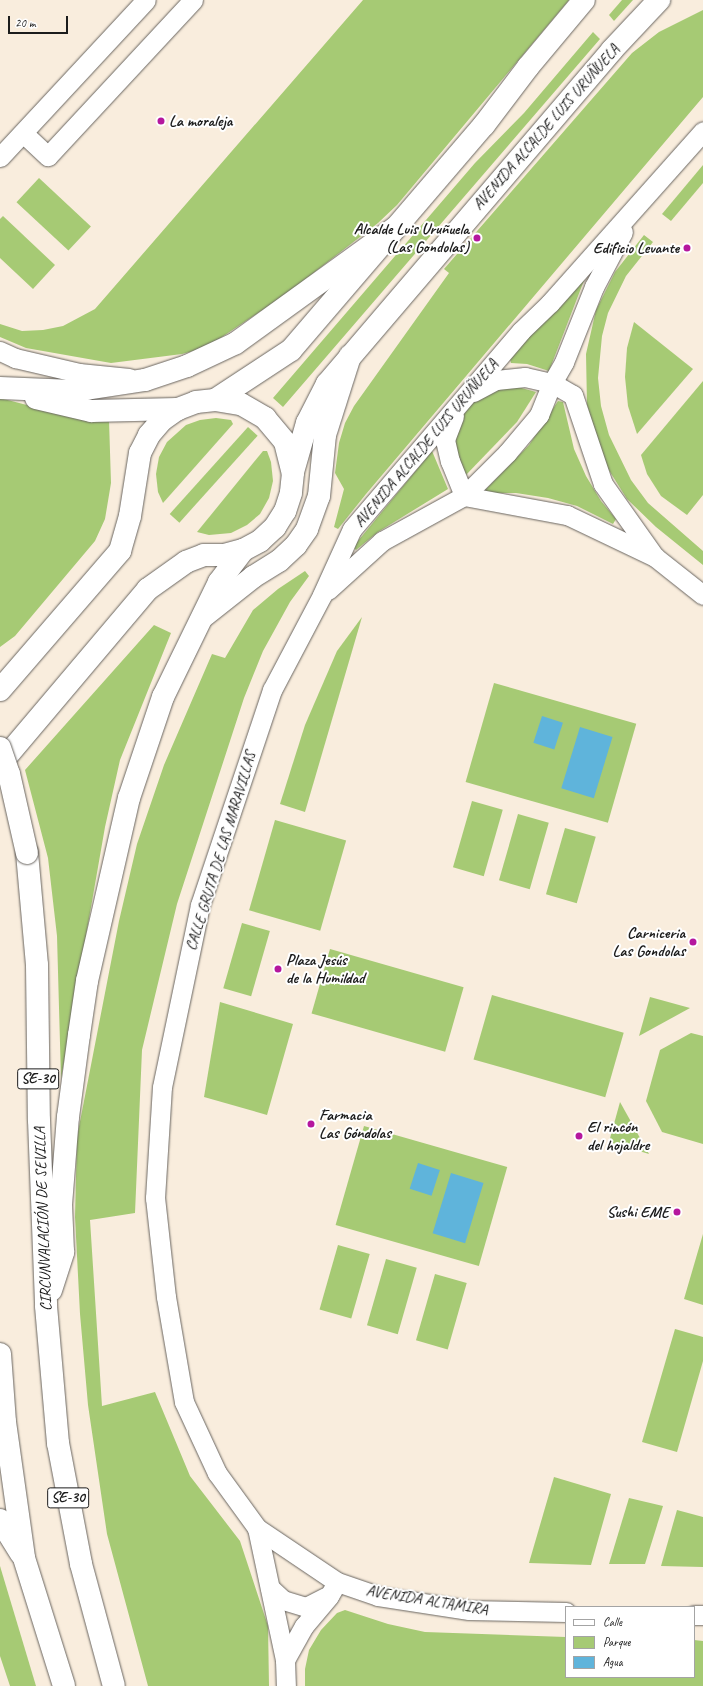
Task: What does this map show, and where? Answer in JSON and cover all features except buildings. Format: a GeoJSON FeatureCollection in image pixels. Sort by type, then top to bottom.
{"type":"FeatureCollection","features":[{"type":"Feature","properties":{"kind":"main road"},"geometry":{"type":"LineString","coordinates":[[215,400],[291,350],[484,125],[528,67],[584,0]]}},
{"type":"Feature","properties":{"kind":"main road","name":"AVENIDA ALCALDE LUIS URUÑUELA"},"geometry":{"type":"LineString","coordinates":[[293,473],[307,423],[327,384],[607,56],[659,0]]}},
{"type":"Feature","properties":{"kind":"main road"},"geometry":{"type":"LineString","coordinates":[[0,388],[73,391],[145,380],[187,366],[236,343],[395,228]]}},
{"type":"Feature","properties":{"kind":"main road"},"geometry":{"type":"LineString","coordinates":[[199,620],[253,577],[280,561],[296,546],[307,529],[319,496],[325,435],[350,356]]}},
{"type":"Feature","properties":{"kind":"main road"},"geometry":{"type":"LineString","coordinates":[[0,388],[91,411],[178,409]]}},
{"type":"Feature","properties":{"kind":"main road"},"geometry":{"type":"LineString","coordinates":[[0,690],[120,551],[130,516],[140,453],[149,435],[162,420],[178,409],[196,402],[215,400],[240,404],[265,418],[284,442],[293,473],[292,493],[285,511],[275,527],[260,541],[243,550],[224,555],[204,555],[186,562],[148,589],[0,764]]}},
{"type":"Feature","properties":{"kind":"main road"},"geometry":{"type":"LineString","coordinates":[[46,1306],[62,1252],[61,1205],[68,1117],[89,974],[129,798],[163,697],[199,620],[219,582],[243,550]]}},
{"type":"Feature","properties":{"kind":"main road","name":"CIRCUNVALACIÓN DE SEVILLA"},"geometry":{"type":"LineString","coordinates":[[0,748],[9,774],[26,853],[37,965],[39,1120],[46,1306],[58,1442],[81,1564],[114,1686]]}},
{"type":"Feature","properties":{"kind":"main road"},"geometry":{"type":"LineString","coordinates":[[0,1354],[5,1422],[24,1558],[64,1686]]}},
{"type":"Feature","properties":{"kind":"main road"},"geometry":{"type":"LineString","coordinates":[[0,1520],[24,1558]]}},
{"type":"Feature","properties":{"kind":"street"},"geometry":{"type":"LineString","coordinates":[[0,157],[146,0]]}},
{"type":"Feature","properties":{"kind":"street"},"geometry":{"type":"LineString","coordinates":[[23,133],[48,156],[193,0]]}},
{"type":"Feature","properties":{"kind":"street","name":"AVENIDA ALCALDE LUIS URUÑUELA"},"geometry":{"type":"LineString","coordinates":[[322,595],[352,529],[521,331],[550,303],[703,131]]}},
{"type":"Feature","properties":{"kind":"street","name":"AVENIDA ALCALDE LUIS URUÑUELA"},"geometry":{"type":"LineString","coordinates":[[322,595],[382,541],[464,496],[507,453],[539,415],[552,383],[564,362],[594,287],[635,209]]}},
{"type":"Feature","properties":{"kind":"street"},"geometry":{"type":"LineString","coordinates":[[0,351],[15,358],[79,372],[145,380]]}},
{"type":"Feature","properties":{"kind":"street"},"geometry":{"type":"LineString","coordinates":[[655,557],[603,484],[573,395],[552,383],[525,376],[496,380],[462,400],[446,440],[450,462],[464,496],[567,515],[655,557],[703,595]]}},
{"type":"Feature","properties":{"kind":"street","name":"CALLE GRUTA DE LAS MARAVILLAS"},"geometry":{"type":"LineString","coordinates":[[322,595],[272,690],[200,905],[162,1087],[155,1198],[166,1297],[184,1402],[217,1473],[257,1528],[333,1589]]}},
{"type":"Feature","properties":{"kind":"street"},"geometry":{"type":"LineString","coordinates":[[257,1528],[285,1660],[286,1686]]}},
{"type":"Feature","properties":{"kind":"street"},"geometry":{"type":"LineString","coordinates":[[270,1588],[284,1600],[306,1607],[333,1589]]}},
{"type":"Feature","properties":{"kind":"street"},"geometry":{"type":"LineString","coordinates":[[285,1660],[304,1626],[333,1589]]}},
{"type":"Feature","properties":{"kind":"street","name":"AVENIDA ALTAMIRA"},"geometry":{"type":"LineString","coordinates":[[333,1589],[469,1610],[565,1612]]}},
{"type":"Feature","properties":{"kind":"green space"},"geometry":{"type":"Polygon","coordinates":[[[363,0],[569,0],[397,205],[378,223],[285,295],[219,339],[201,349],[182,354],[111,363],[26,348],[0,337],[0,324],[22,331],[43,330],[63,326],[95,309],[363,0]]]}},
{"type":"Feature","properties":{"kind":"green space"},"geometry":{"type":"Polygon","coordinates":[[[622,0],[633,0],[614,21],[609,15],[622,0]]]}},
{"type":"Feature","properties":{"kind":"green space"},"geometry":{"type":"Polygon","coordinates":[[[703,10],[703,97],[366,494],[338,529],[334,527],[344,489],[335,473],[339,443],[345,423],[354,406],[449,273],[444,269],[632,53],[659,32],[703,10]]]}},
{"type":"Feature","properties":{"kind":"green space"},"geometry":{"type":"Polygon","coordinates":[[[593,32],[600,39],[283,407],[273,398],[475,163],[524,113],[593,32]]]}},
{"type":"Feature","properties":{"kind":"green space"},"geometry":{"type":"Polygon","coordinates":[[[703,165],[703,183],[671,221],[662,214],[703,165]]]}},
{"type":"Feature","properties":{"kind":"green space"},"geometry":{"type":"Polygon","coordinates":[[[39,178],[91,226],[68,251],[16,202],[39,178]]]}},
{"type":"Feature","properties":{"kind":"green space"},"geometry":{"type":"Polygon","coordinates":[[[3,216],[55,265],[33,289],[0,258],[0,219],[3,216]]]}},
{"type":"Feature","properties":{"kind":"green space"},"geometry":{"type":"Polygon","coordinates":[[[644,235],[653,242],[626,276],[608,313],[602,336],[598,378],[601,406],[609,435],[631,480],[648,503],[703,551],[703,565],[656,527],[627,499],[605,464],[587,405],[586,354],[596,310],[615,272],[644,235]]]}},
{"type":"Feature","properties":{"kind":"green space"},"geometry":{"type":"Polygon","coordinates":[[[581,275],[585,278],[549,371],[527,364],[511,363],[510,359],[581,275]]]}},
{"type":"Feature","properties":{"kind":"green space"},"geometry":{"type":"Polygon","coordinates":[[[634,322],[693,369],[637,434],[628,406],[625,377],[627,348],[634,322]]]}},
{"type":"Feature","properties":{"kind":"green space"},"geometry":{"type":"Polygon","coordinates":[[[703,381],[703,495],[687,515],[661,496],[647,474],[641,455],[703,381]]]}},
{"type":"Feature","properties":{"kind":"green space"},"geometry":{"type":"Polygon","coordinates":[[[518,387],[536,392],[517,422],[465,476],[457,460],[455,440],[461,418],[474,401],[496,389],[518,387]]]}},
{"type":"Feature","properties":{"kind":"green space"},"geometry":{"type":"Polygon","coordinates":[[[0,398],[69,416],[109,420],[111,483],[105,519],[95,541],[15,636],[0,647],[0,398]]]}},
{"type":"Feature","properties":{"kind":"green space"},"geometry":{"type":"Polygon","coordinates":[[[558,401],[563,402],[574,449],[586,476],[601,501],[616,519],[613,524],[577,506],[548,498],[516,493],[487,493],[485,490],[529,445],[558,401]]]}},
{"type":"Feature","properties":{"kind":"green space"},"geometry":{"type":"Polygon","coordinates":[[[216,418],[231,420],[233,424],[163,503],[158,492],[156,474],[159,457],[167,442],[186,425],[200,420],[216,418]]]}},
{"type":"Feature","properties":{"kind":"green space"},"geometry":{"type":"Polygon","coordinates":[[[248,427],[258,436],[179,523],[170,514],[248,427]]]}},
{"type":"Feature","properties":{"kind":"green space"},"geometry":{"type":"Polygon","coordinates":[[[263,451],[267,451],[271,462],[273,481],[269,498],[260,514],[247,525],[231,533],[209,535],[197,532],[263,451]]]}},
{"type":"Feature","properties":{"kind":"green space"},"geometry":{"type":"Polygon","coordinates":[[[432,451],[448,489],[378,532],[356,550],[353,547],[432,451]]]}},
{"type":"Feature","properties":{"kind":"green space"},"geometry":{"type":"Polygon","coordinates":[[[305,571],[309,576],[290,602],[263,651],[244,698],[177,904],[142,1050],[135,1213],[90,1220],[102,1406],[155,1392],[190,1476],[240,1541],[268,1626],[269,1686],[148,1686],[107,1534],[88,1405],[80,1314],[75,1217],[77,1137],[119,921],[137,844],[164,765],[212,654],[225,658],[253,610],[278,589],[305,571]]]}},
{"type":"Feature","properties":{"kind":"green space"},"geometry":{"type":"Polygon","coordinates":[[[362,617],[305,812],[280,804],[305,725],[337,651],[362,617]]]}},
{"type":"Feature","properties":{"kind":"green space"},"geometry":{"type":"Polygon","coordinates":[[[154,625],[171,633],[120,760],[105,827],[61,1079],[57,936],[48,858],[25,770],[154,625]]]}},
{"type":"Feature","properties":{"kind":"green space"},"geometry":{"type":"Polygon","coordinates":[[[494,683],[636,724],[608,823],[466,782],[494,683]]]}},
{"type":"Feature","properties":{"kind":"green space"},"geometry":{"type":"Polygon","coordinates":[[[472,801],[503,810],[484,876],[453,867],[472,801]]]}},
{"type":"Feature","properties":{"kind":"green space"},"geometry":{"type":"Polygon","coordinates":[[[518,814],[549,823],[530,889],[499,880],[518,814]]]}},
{"type":"Feature","properties":{"kind":"green space"},"geometry":{"type":"Polygon","coordinates":[[[275,820],[346,840],[320,931],[249,910],[275,820]]]}},
{"type":"Feature","properties":{"kind":"green space"},"geometry":{"type":"Polygon","coordinates":[[[565,828],[596,837],[577,903],[546,894],[565,828]]]}},
{"type":"Feature","properties":{"kind":"green space"},"geometry":{"type":"Polygon","coordinates":[[[242,923],[270,931],[251,996],[223,988],[242,923]]]}},
{"type":"Feature","properties":{"kind":"green space"},"geometry":{"type":"Polygon","coordinates":[[[330,949],[464,987],[445,1052],[312,1013],[330,949]]]}},
{"type":"Feature","properties":{"kind":"green space"},"geometry":{"type":"Polygon","coordinates":[[[492,995],[624,1033],[605,1097],[474,1059],[492,995]]]}},
{"type":"Feature","properties":{"kind":"green space"},"geometry":{"type":"Polygon","coordinates":[[[650,997],[690,1008],[639,1036],[650,997]]]}},
{"type":"Feature","properties":{"kind":"green space"},"geometry":{"type":"Polygon","coordinates":[[[220,1002],[293,1024],[267,1115],[204,1097],[220,1002]]]}},
{"type":"Feature","properties":{"kind":"green space"},"geometry":{"type":"Polygon","coordinates":[[[691,1033],[703,1036],[703,1144],[662,1132],[646,1101],[660,1050],[691,1033]]]}},
{"type":"Feature","properties":{"kind":"green space"},"geometry":{"type":"Polygon","coordinates":[[[620,1102],[649,1154],[609,1142],[620,1102]]]}},
{"type":"Feature","properties":{"kind":"green space"},"geometry":{"type":"Polygon","coordinates":[[[364,1126],[507,1167],[479,1266],[336,1225],[364,1126]]]}},
{"type":"Feature","properties":{"kind":"green space"},"geometry":{"type":"Polygon","coordinates":[[[703,1234],[703,1305],[684,1299],[703,1234]]]}},
{"type":"Feature","properties":{"kind":"green space"},"geometry":{"type":"Polygon","coordinates":[[[338,1245],[370,1254],[351,1319],[320,1309],[338,1245]]]}},
{"type":"Feature","properties":{"kind":"green space"},"geometry":{"type":"Polygon","coordinates":[[[386,1259],[417,1268],[398,1334],[367,1325],[386,1259]]]}},
{"type":"Feature","properties":{"kind":"green space"},"geometry":{"type":"Polygon","coordinates":[[[435,1274],[467,1283],[448,1349],[416,1340],[435,1274]]]}},
{"type":"Feature","properties":{"kind":"green space"},"geometry":{"type":"Polygon","coordinates":[[[675,1329],[703,1337],[703,1361],[677,1452],[642,1442],[675,1329]]]}},
{"type":"Feature","properties":{"kind":"green space"},"geometry":{"type":"Polygon","coordinates":[[[554,1477],[611,1494],[591,1565],[529,1563],[554,1477]]]}},
{"type":"Feature","properties":{"kind":"green space"},"geometry":{"type":"Polygon","coordinates":[[[629,1498],[663,1506],[645,1564],[609,1564],[629,1498]]]}},
{"type":"Feature","properties":{"kind":"green space"},"geometry":{"type":"Polygon","coordinates":[[[677,1510],[703,1517],[703,1567],[661,1566],[677,1510]]]}},
{"type":"Feature","properties":{"kind":"green space"},"geometry":{"type":"Polygon","coordinates":[[[0,1566],[36,1686],[10,1686],[0,1656],[0,1566]]]}},
{"type":"Feature","properties":{"kind":"green space"},"geometry":{"type":"Polygon","coordinates":[[[345,1610],[388,1624],[425,1632],[565,1637],[565,1678],[695,1678],[695,1640],[703,1641],[703,1686],[305,1686],[305,1669],[309,1650],[321,1630],[337,1613],[345,1610]]]}},
{"type":"Feature","properties":{"kind":"water"},"geometry":{"type":"Polygon","coordinates":[[[542,716],[563,723],[554,749],[533,743],[542,716]]]}},
{"type":"Feature","properties":{"kind":"water"},"geometry":{"type":"Polygon","coordinates":[[[580,727],[613,737],[594,798],[561,788],[580,727]]]}},
{"type":"Feature","properties":{"kind":"water"},"geometry":{"type":"Polygon","coordinates":[[[418,1163],[440,1170],[432,1196],[410,1189],[418,1163]]]}},
{"type":"Feature","properties":{"kind":"water"},"geometry":{"type":"Polygon","coordinates":[[[451,1173],[484,1183],[465,1243],[433,1233],[451,1173]]]}},
{"type":"Feature","properties":{"kind":"place","name":"La moraleja"},"geometry":{"type":"Point","coordinates":[161,121]}},
{"type":"Feature","properties":{"kind":"place","name":"Alcalde Luis Uruñuela (Las Gondolas)"},"geometry":{"type":"Point","coordinates":[477,238]}},
{"type":"Feature","properties":{"kind":"place","name":"Edificio Levante"},"geometry":{"type":"Point","coordinates":[687,248]}},
{"type":"Feature","properties":{"kind":"place","name":"Carniceria Las Gondolas"},"geometry":{"type":"Point","coordinates":[693,942]}},
{"type":"Feature","properties":{"kind":"place","name":"Plaza Jesús de la Humildad"},"geometry":{"type":"Point","coordinates":[278,969]}},
{"type":"Feature","properties":{"kind":"place","name":"Farmacia Las Góndolas"},"geometry":{"type":"Point","coordinates":[311,1124]}},
{"type":"Feature","properties":{"kind":"place","name":"El rincón del hojaldre"},"geometry":{"type":"Point","coordinates":[579,1136]}},
{"type":"Feature","properties":{"kind":"place","name":"Sushi EME"},"geometry":{"type":"Point","coordinates":[677,1212]}}]}
